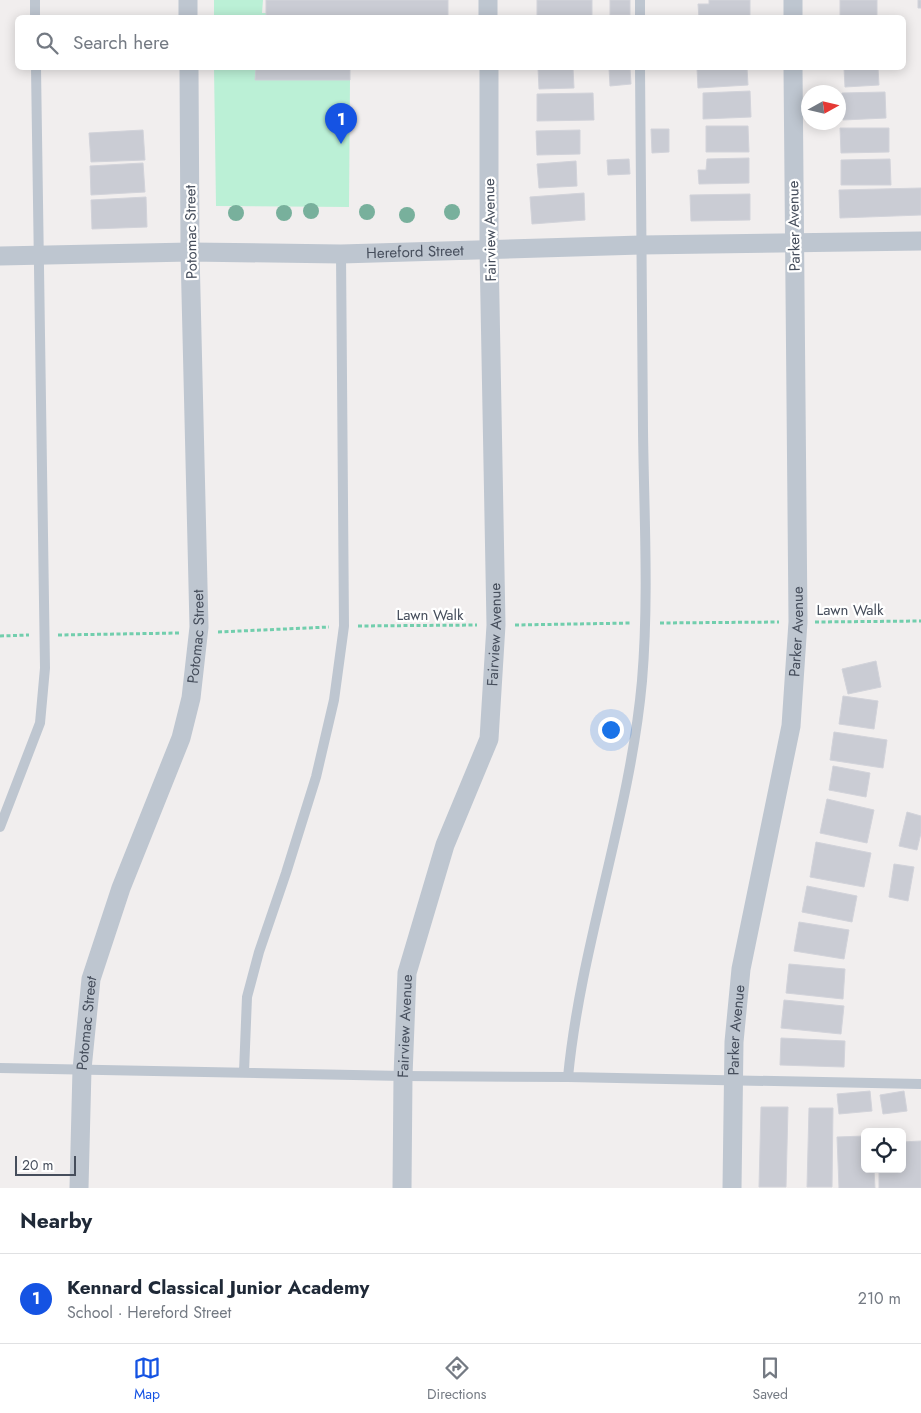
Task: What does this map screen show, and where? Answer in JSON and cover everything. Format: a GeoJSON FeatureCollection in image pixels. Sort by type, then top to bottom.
{"type":"FeatureCollection","features":[{"type":"Feature","properties":{"kind":"street"},"geometry":{"type":"LineString","coordinates":[[188,0],[188,15]]}},
{"type":"Feature","properties":{"kind":"street"},"geometry":{"type":"LineString","coordinates":[[488,0],[488,15]]}},
{"type":"Feature","properties":{"kind":"street"},"geometry":{"type":"LineString","coordinates":[[793,0],[793,15]]}},
{"type":"Feature","properties":{"kind":"street","name":"Potomac Street"},"geometry":{"type":"LineString","coordinates":[[79,1188],[82,1070],[91,979],[121,888],[181,738],[191,698],[199,632],[190,252],[189,70]]}},
{"type":"Feature","properties":{"kind":"street","name":"Fairview Avenue"},"geometry":{"type":"LineString","coordinates":[[402,1188],[403,1076],[407,973],[445,845],[489,739],[496,625],[489,249],[488,70]]}},
{"type":"Feature","properties":{"kind":"street","name":"Parker Avenue"},"geometry":{"type":"LineString","coordinates":[[732,1188],[734,1042],[741,969],[791,726],[798,622],[793,70]]}},
{"type":"Feature","properties":{"kind":"street","name":"Hereford Street"},"geometry":{"type":"LineString","coordinates":[[0,256],[190,252],[341,254],[641,245],[921,241]]}},
{"type":"Feature","properties":{"kind":"lane"},"geometry":{"type":"LineString","coordinates":[[35,0],[35,15]]}},
{"type":"Feature","properties":{"kind":"lane"},"geometry":{"type":"LineString","coordinates":[[640,0],[640,15]]}},
{"type":"Feature","properties":{"kind":"lane"},"geometry":{"type":"LineString","coordinates":[[0,827],[40,723],[45,668],[36,70]]}},
{"type":"Feature","properties":{"kind":"lane"},"geometry":{"type":"LineString","coordinates":[[568,1077],[572,1034],[580,990],[626,785],[642,684],[646,623],[640,70]]}},
{"type":"Feature","properties":{"kind":"lane"},"geometry":{"type":"LineString","coordinates":[[244,1072],[247,997],[259,952],[316,777],[334,700],[344,626],[341,254]]}},
{"type":"Feature","properties":{"kind":"lane"},"geometry":{"type":"LineString","coordinates":[[0,1068],[921,1084]]}},
{"type":"Feature","properties":{"kind":"path","name":"Lawn Walk"},"geometry":{"type":"LineString","coordinates":[[0,636],[199,632],[344,626],[921,621]]}},
{"type":"Feature","properties":{"kind":"green space"},"geometry":{"type":"Polygon","coordinates":[[[214,0],[263,0],[262,13],[266,13],[266,15],[214,15],[214,0]]]}},
{"type":"Feature","properties":{"kind":"green space"},"geometry":{"type":"Polygon","coordinates":[[[214,70],[256,70],[256,80],[350,80],[349,207],[216,206],[214,70]]]}},
{"type":"Feature","properties":{"kind":"building"},"geometry":{"type":"Polygon","coordinates":[[[266,0],[448,0],[448,15],[266,15],[266,0]]]}},
{"type":"Feature","properties":{"kind":"building"},"geometry":{"type":"Polygon","coordinates":[[[537,0],[592,0],[592,15],[537,15],[537,0]]]}},
{"type":"Feature","properties":{"kind":"building"},"geometry":{"type":"Polygon","coordinates":[[[610,0],[630,0],[630,15],[610,15],[610,0]]]}},
{"type":"Feature","properties":{"kind":"building"},"geometry":{"type":"Polygon","coordinates":[[[709,0],[750,0],[750,15],[699,15],[698,4],[709,4],[709,0]]]}},
{"type":"Feature","properties":{"kind":"building"},"geometry":{"type":"Polygon","coordinates":[[[840,0],[877,0],[877,15],[840,15],[840,0]]]}},
{"type":"Feature","properties":{"kind":"building"},"geometry":{"type":"Polygon","coordinates":[[[918,0],[921,0],[921,8],[918,8],[918,0]]]}},
{"type":"Feature","properties":{"kind":"building"},"geometry":{"type":"Polygon","coordinates":[[[256,70],[350,70],[350,80],[255,80],[256,70]]]}},
{"type":"Feature","properties":{"kind":"building"},"geometry":{"type":"Polygon","coordinates":[[[538,70],[573,70],[574,88],[539,89],[538,70]]]}},
{"type":"Feature","properties":{"kind":"building"},"geometry":{"type":"Polygon","coordinates":[[[609,70],[630,70],[631,84],[610,86],[609,70]]]}},
{"type":"Feature","properties":{"kind":"building"},"geometry":{"type":"Polygon","coordinates":[[[697,70],[747,70],[748,85],[698,88],[697,70]]]}},
{"type":"Feature","properties":{"kind":"building"},"geometry":{"type":"Polygon","coordinates":[[[844,70],[878,70],[879,85],[846,87],[844,70]]]}},
{"type":"Feature","properties":{"kind":"building"},"geometry":{"type":"Polygon","coordinates":[[[750,91],[751,117],[703,119],[703,93],[750,91]]]}},
{"type":"Feature","properties":{"kind":"building"},"geometry":{"type":"Polygon","coordinates":[[[885,92],[886,118],[846,120],[846,93],[885,92]]]}},
{"type":"Feature","properties":{"kind":"building"},"geometry":{"type":"Polygon","coordinates":[[[593,93],[594,120],[537,121],[537,94],[593,93]]]}},
{"type":"Feature","properties":{"kind":"building"},"geometry":{"type":"Polygon","coordinates":[[[706,126],[748,126],[749,152],[706,152],[706,126]]]}},
{"type":"Feature","properties":{"kind":"building"},"geometry":{"type":"Polygon","coordinates":[[[846,128],[889,128],[889,152],[841,153],[840,130],[846,130],[846,128]]]}},
{"type":"Feature","properties":{"kind":"building"},"geometry":{"type":"Polygon","coordinates":[[[651,129],[669,129],[669,152],[652,153],[651,129]]]}},
{"type":"Feature","properties":{"kind":"building"},"geometry":{"type":"Polygon","coordinates":[[[143,130],[145,160],[91,162],[89,133],[143,130]]]}},
{"type":"Feature","properties":{"kind":"building"},"geometry":{"type":"Polygon","coordinates":[[[580,130],[580,154],[537,155],[536,131],[580,130]]]}},
{"type":"Feature","properties":{"kind":"building"},"geometry":{"type":"Polygon","coordinates":[[[749,158],[749,183],[699,184],[698,170],[706,170],[707,159],[749,158]]]}},
{"type":"Feature","properties":{"kind":"building"},"geometry":{"type":"Polygon","coordinates":[[[629,159],[630,174],[608,175],[607,160],[629,159]]]}},
{"type":"Feature","properties":{"kind":"building"},"geometry":{"type":"Polygon","coordinates":[[[890,159],[891,185],[841,185],[841,160],[890,159]]]}},
{"type":"Feature","properties":{"kind":"building"},"geometry":{"type":"Polygon","coordinates":[[[576,161],[577,186],[539,188],[537,164],[576,161]]]}},
{"type":"Feature","properties":{"kind":"building"},"geometry":{"type":"Polygon","coordinates":[[[143,163],[145,192],[91,195],[90,166],[143,163]]]}},
{"type":"Feature","properties":{"kind":"building"},"geometry":{"type":"Polygon","coordinates":[[[921,188],[921,215],[840,218],[839,190],[921,188]]]}},
{"type":"Feature","properties":{"kind":"building"},"geometry":{"type":"Polygon","coordinates":[[[584,193],[585,220],[532,224],[530,197],[584,193]]]}},
{"type":"Feature","properties":{"kind":"building"},"geometry":{"type":"Polygon","coordinates":[[[750,194],[750,220],[691,221],[690,195],[750,194]]]}},
{"type":"Feature","properties":{"kind":"building"},"geometry":{"type":"Polygon","coordinates":[[[146,197],[147,227],[92,229],[91,200],[146,197]]]}},
{"type":"Feature","properties":{"kind":"building"},"geometry":{"type":"Polygon","coordinates":[[[876,661],[881,687],[848,694],[842,669],[876,661]]]}},
{"type":"Feature","properties":{"kind":"building"},"geometry":{"type":"Polygon","coordinates":[[[843,696],[878,701],[874,729],[839,724],[843,696]]]}},
{"type":"Feature","properties":{"kind":"building"},"geometry":{"type":"Polygon","coordinates":[[[834,732],[887,740],[883,768],[830,760],[834,732]]]}},
{"type":"Feature","properties":{"kind":"building"},"geometry":{"type":"Polygon","coordinates":[[[833,766],[870,773],[866,797],[829,790],[833,766]]]}},
{"type":"Feature","properties":{"kind":"building"},"geometry":{"type":"Polygon","coordinates":[[[827,799],[874,810],[867,843],[820,833],[827,799]]]}},
{"type":"Feature","properties":{"kind":"building"},"geometry":{"type":"Polygon","coordinates":[[[907,812],[921,816],[921,833],[917,850],[899,846],[907,812]]]}},
{"type":"Feature","properties":{"kind":"building"},"geometry":{"type":"Polygon","coordinates":[[[816,842],[871,853],[864,887],[810,877],[816,842]]]}},
{"type":"Feature","properties":{"kind":"building"},"geometry":{"type":"Polygon","coordinates":[[[894,864],[914,867],[908,901],[889,897],[894,864]]]}},
{"type":"Feature","properties":{"kind":"building"},"geometry":{"type":"Polygon","coordinates":[[[807,886],[857,896],[852,922],[802,912],[807,886]]]}},
{"type":"Feature","properties":{"kind":"building"},"geometry":{"type":"Polygon","coordinates":[[[799,922],[849,930],[844,959],[794,951],[799,922]]]}},
{"type":"Feature","properties":{"kind":"building"},"geometry":{"type":"Polygon","coordinates":[[[789,964],[845,969],[843,999],[786,993],[789,964]]]}},
{"type":"Feature","properties":{"kind":"building"},"geometry":{"type":"Polygon","coordinates":[[[784,1000],[844,1006],[841,1034],[781,1028],[784,1000]]]}},
{"type":"Feature","properties":{"kind":"building"},"geometry":{"type":"Polygon","coordinates":[[[781,1038],[845,1041],[844,1067],[780,1065],[781,1038]]]}},
{"type":"Feature","properties":{"kind":"building"},"geometry":{"type":"Polygon","coordinates":[[[870,1091],[872,1111],[839,1114],[837,1094],[870,1091]]]}},
{"type":"Feature","properties":{"kind":"building"},"geometry":{"type":"Polygon","coordinates":[[[904,1091],[907,1111],[883,1114],[880,1095],[904,1091]]]}},
{"type":"Feature","properties":{"kind":"building"},"geometry":{"type":"Polygon","coordinates":[[[761,1107],[788,1107],[786,1187],[759,1187],[761,1107]]]}},
{"type":"Feature","properties":{"kind":"building"},"geometry":{"type":"Polygon","coordinates":[[[809,1108],[833,1108],[832,1187],[807,1187],[809,1108]]]}},
{"type":"Feature","properties":{"kind":"building"},"geometry":{"type":"Polygon","coordinates":[[[861,1136],[861,1173],[874,1173],[875,1188],[839,1188],[837,1137],[861,1136]]]}},
{"type":"Feature","properties":{"kind":"building"},"geometry":{"type":"Polygon","coordinates":[[[921,1141],[921,1188],[879,1188],[879,1173],[906,1173],[906,1142],[921,1141]]]}},
{"type":"Feature","properties":{"kind":"place","name":"Kennard Classical Junior Academy"},"geometry":{"type":"Point","coordinates":[341,144]}}]}
